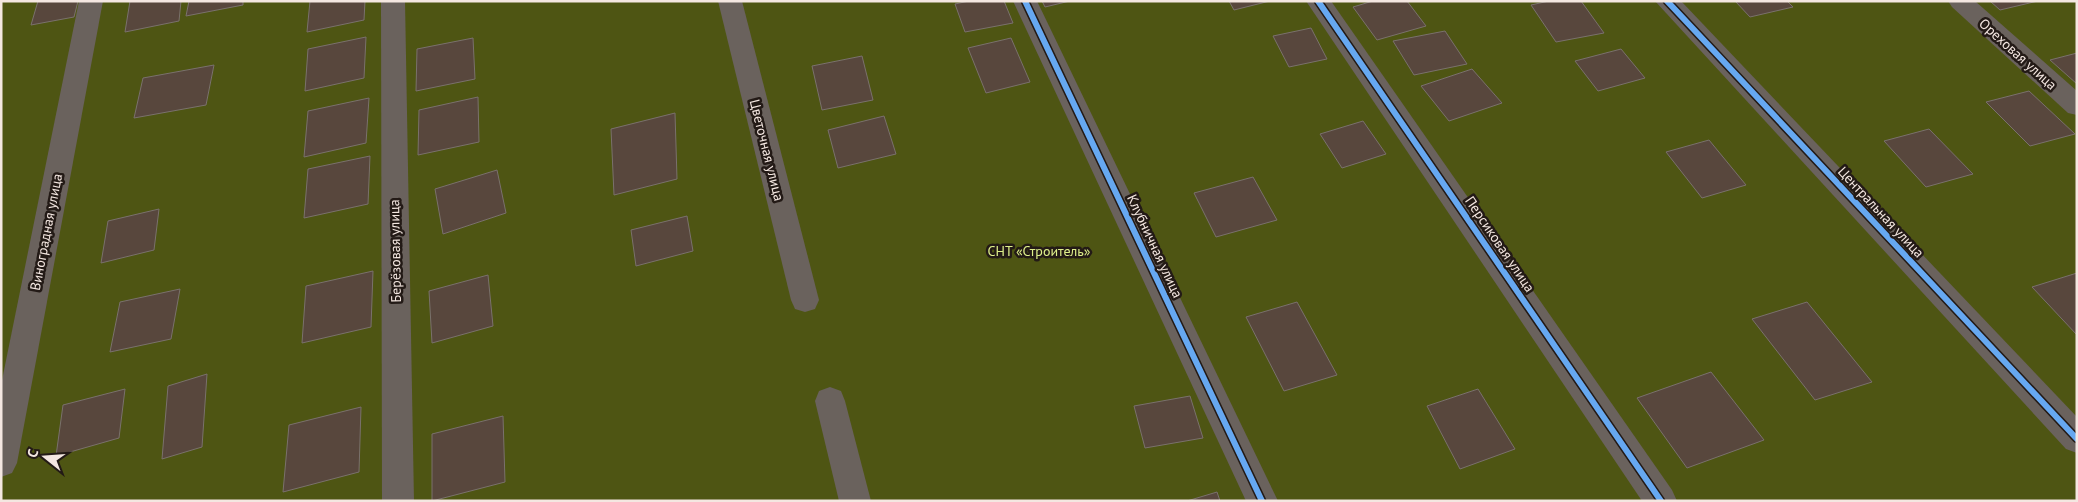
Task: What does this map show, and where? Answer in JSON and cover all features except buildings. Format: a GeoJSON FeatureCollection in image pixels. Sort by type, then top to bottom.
{"type":"FeatureCollection","features":[{"type":"Feature","properties":{"kind":"street","name":"Виноградная улица"},"geometry":{"type":"LineString","coordinates":[[1,463],[91,1]]}},
{"type":"Feature","properties":{"kind":"street","name":"Берёзовая улица"},"geometry":{"type":"LineString","coordinates":[[393,1],[398,501]]}},
{"type":"Feature","properties":{"kind":"street","name":"Цветочная улица"},"geometry":{"type":"LineString","coordinates":[[730,1],[805,300]]}},
{"type":"Feature","properties":{"kind":"street","name":"Клубничная улица"},"geometry":{"type":"LineString","coordinates":[[1025,1],[1262,501]]}},
{"type":"Feature","properties":{"kind":"street","name":"Персиковая улица"},"geometry":{"type":"LineString","coordinates":[[1318,1],[1661,501]]}},
{"type":"Feature","properties":{"kind":"street","name":"Центральная улица"},"geometry":{"type":"LineString","coordinates":[[1666,1],[2077,439]]}},
{"type":"Feature","properties":{"kind":"street","name":"Ореховая улица"},"geometry":{"type":"LineString","coordinates":[[1960,1],[2077,106]]}},
{"type":"Feature","properties":{"kind":"street"},"geometry":{"type":"LineString","coordinates":[[830,402],[855,501]]}},
{"type":"Feature","properties":{"kind":"green space","name":"СНТ «Строитель»"},"geometry":{"type":"Polygon","coordinates":[[[1,1],[2077,1],[2077,501],[1,501],[1,1]]]}},
{"type":"Feature","properties":{"kind":"cycle path"},"geometry":{"type":"LineString","coordinates":[[1025,1],[1262,501]]}},
{"type":"Feature","properties":{"kind":"cycle path"},"geometry":{"type":"LineString","coordinates":[[1318,1],[1661,501]]}},
{"type":"Feature","properties":{"kind":"cycle path"},"geometry":{"type":"LineString","coordinates":[[1667,1],[2077,439]]}}]}
